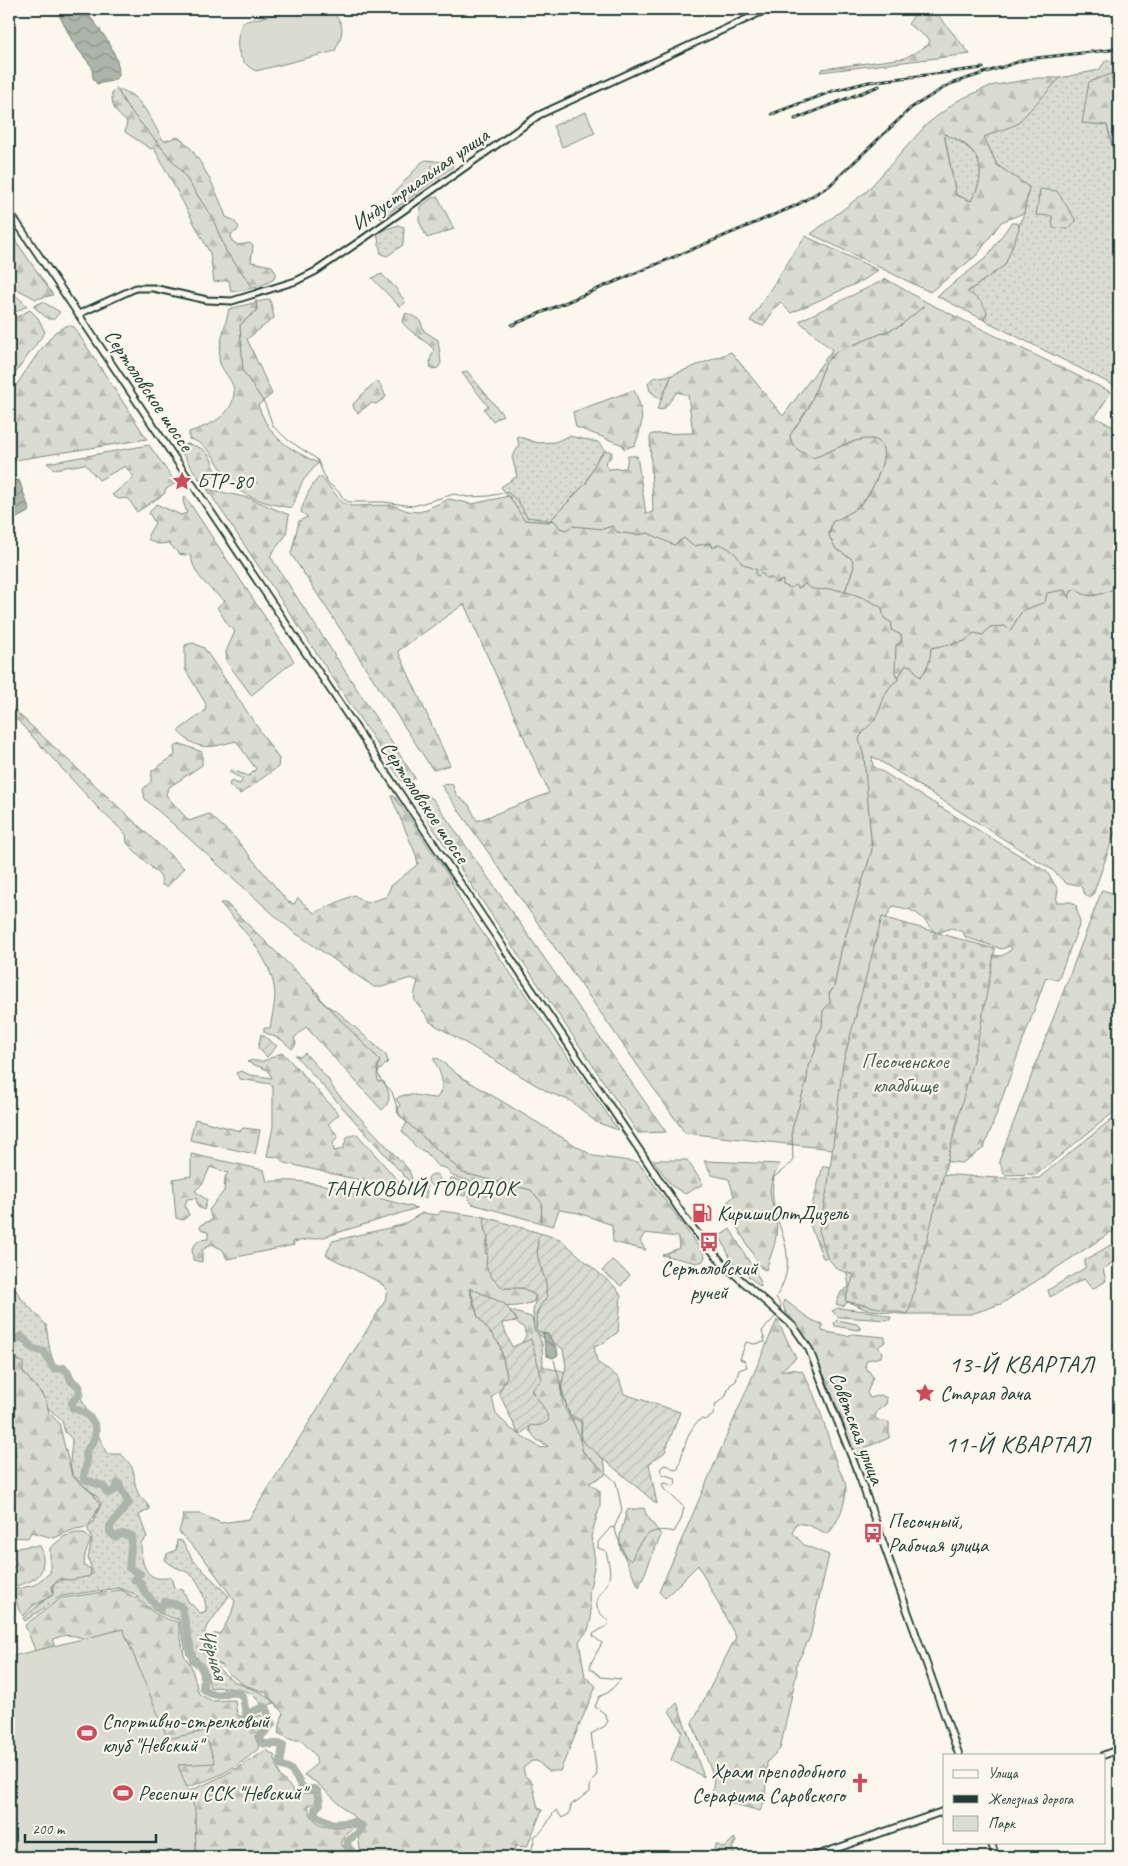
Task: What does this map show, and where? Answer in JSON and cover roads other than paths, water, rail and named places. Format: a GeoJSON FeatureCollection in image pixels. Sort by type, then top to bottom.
{"type":"FeatureCollection","features":[{"type":"Feature","properties":{"kind":"main road","name":"Сертоловское шоссе"},"geometry":{"type":"LineString","coordinates":[[9,211],[687,1221],[713,1253],[770,1304]]}},
{"type":"Feature","properties":{"kind":"main road","name":"Советская улица"},"geometry":{"type":"LineString","coordinates":[[770,1304],[802,1337],[815,1362],[860,1478],[959,1754]]}},
{"type":"Feature","properties":{"kind":"main road"},"geometry":{"type":"LineString","coordinates":[[1106,1754],[1119,1750]]}},
{"type":"Feature","properties":{"kind":"main road"},"geometry":{"type":"LineString","coordinates":[[812,1857],[943,1811]]}},
{"type":"Feature","properties":{"kind":"main road"},"geometry":{"type":"LineString","coordinates":[[992,1844],[996,1857]]}},
{"type":"Feature","properties":{"kind":"street","name":"Индустриальная улица"},"geometry":{"type":"LineString","coordinates":[[79,314],[136,288],[153,288],[206,300],[232,301],[296,281],[316,271],[539,116],[768,9]]}},
{"type":"Feature","properties":{"kind":"water"},"geometry":{"type":"Polygon","coordinates":[[[56,9],[84,9],[112,49],[116,58],[119,76],[112,81],[97,84],[93,78],[92,67],[74,44],[56,9]]]}},
{"type":"Feature","properties":{"kind":"water"},"geometry":{"type":"Polygon","coordinates":[[[19,480],[30,511],[15,519],[9,514],[9,481],[19,480]]]}},
{"type":"Feature","properties":{"kind":"water"},"geometry":{"type":"Polygon","coordinates":[[[543,1333],[548,1334],[557,1349],[558,1355],[553,1358],[547,1356],[543,1333]]]}},
{"type":"Feature","properties":{"kind":"waterway","name":"Сертоловский ручей"},"geometry":{"type":"LineString","coordinates":[[116,88],[128,108],[183,173],[213,219],[226,251],[252,286]]}},
{"type":"Feature","properties":{"kind":"waterway","name":"Сертоловский ручей"},"geometry":{"type":"LineString","coordinates":[[256,300],[257,310],[240,325],[243,371],[265,404],[273,426],[288,440],[317,459],[327,482],[340,493],[343,499],[349,502],[384,502],[413,506],[454,494],[467,497],[489,496],[507,492],[518,501],[527,517],[555,521],[560,528],[566,530],[572,526],[603,529],[612,526],[617,532],[637,535],[648,533],[674,545],[684,538],[693,546],[711,543],[713,548],[719,544],[732,551],[741,563],[757,570],[755,574],[758,576],[762,573],[766,578],[772,578],[776,583],[783,580],[783,585],[791,588],[794,585],[799,588],[805,584],[817,590],[834,589],[872,602],[882,608],[884,618],[892,623],[891,630],[901,635],[902,642],[896,645],[895,672],[898,680],[889,688],[879,712],[859,739],[864,757],[872,850],[841,951],[834,987],[829,994],[830,1002],[823,1011],[822,1027],[817,1036],[815,1052],[808,1066],[807,1079],[792,1129],[793,1162],[774,1177],[772,1193],[774,1208],[783,1236],[787,1264],[784,1280],[776,1297],[781,1306],[779,1311]]}},
{"type":"Feature","properties":{"kind":"waterway"},"geometry":{"type":"LineString","coordinates":[[845,591],[854,567],[852,559],[836,549],[829,536],[832,522],[855,509],[866,498],[882,465],[883,448],[879,442],[864,439],[813,458],[795,447],[790,435],[809,407],[826,362],[838,351],[900,326],[924,306]]}},
{"type":"Feature","properties":{"kind":"waterway"},"geometry":{"type":"LineString","coordinates":[[898,678],[906,665],[911,666],[920,677],[927,667],[931,648],[965,641],[974,633],[983,635],[990,627],[1005,626],[1010,631],[1022,611],[1045,602],[1047,593],[1064,590],[1069,598],[1071,591],[1077,590],[1087,595],[1098,595],[1119,586]]}},
{"type":"Feature","properties":{"kind":"waterway"},"geometry":{"type":"LineString","coordinates":[[312,989],[322,1001]]}},
{"type":"Feature","properties":{"kind":"waterway"},"geometry":{"type":"LineString","coordinates":[[323,1002],[380,1060],[377,1071],[381,1080],[392,1092],[400,1116],[463,1173],[531,1190],[542,1203],[541,1221]]}},
{"type":"Feature","properties":{"kind":"waterway"},"geometry":{"type":"LineString","coordinates":[[538,1239],[538,1258],[546,1283],[547,1298],[537,1312],[536,1330],[543,1333]]}},
{"type":"Feature","properties":{"kind":"waterway","name":"Сертоловский ручей"},"geometry":{"type":"LineString","coordinates":[[514,1857],[531,1853],[535,1836],[544,1828],[553,1813],[556,1810],[562,1818],[569,1814],[571,1805],[590,1792],[590,1785],[597,1774],[591,1734],[605,1726],[608,1721],[604,1713],[595,1707],[599,1697],[609,1692],[621,1679],[601,1677],[590,1668],[602,1643],[593,1634],[608,1625],[609,1622],[597,1607],[597,1600],[608,1582],[610,1574],[606,1551],[598,1548],[598,1542],[611,1527],[614,1528],[625,1556],[631,1561],[638,1546],[646,1536],[658,1531],[674,1532],[681,1520],[684,1507],[664,1489],[662,1484],[666,1483],[672,1486],[676,1484],[675,1478],[662,1474],[660,1469],[664,1465],[674,1470],[678,1469],[692,1428],[701,1419],[706,1420],[713,1415],[716,1404],[725,1397],[730,1385],[736,1381],[739,1370],[747,1367],[745,1361],[740,1359],[746,1342],[754,1344],[765,1342],[762,1331],[777,1315]]}},
{"type":"Feature","properties":{"kind":"waterway","name":"Чёрная"},"geometry":{"type":"LineString","coordinates":[[9,1347],[21,1336],[32,1348],[44,1352],[54,1369],[64,1368],[68,1372],[71,1381],[79,1386],[80,1394],[72,1402],[73,1408],[87,1415],[94,1423],[95,1428],[94,1440],[85,1453],[87,1463],[84,1479],[103,1486],[108,1493],[115,1490],[118,1483],[129,1503],[110,1526],[110,1532],[115,1537],[122,1534],[132,1536],[129,1568],[140,1574],[134,1579],[142,1584],[143,1590],[160,1610],[164,1602],[179,1605],[182,1608],[193,1660],[202,1669],[203,1688],[207,1692],[216,1695],[239,1693],[243,1697],[246,1714],[264,1707],[267,1709],[268,1719],[272,1724],[260,1737],[261,1742],[283,1745],[280,1765],[288,1768],[295,1774],[304,1789],[315,1789],[318,1792],[320,1804],[315,1809],[315,1815],[333,1824],[353,1822],[362,1826],[358,1833],[348,1840],[347,1846],[357,1857]]}},
{"type":"Feature","properties":{"kind":"waterway"},"geometry":{"type":"LineString","coordinates":[[554,1360],[567,1408],[578,1433],[583,1452],[616,1482],[622,1510],[614,1528]]}},
{"type":"Feature","properties":{"kind":"railway"},"geometry":{"type":"LineString","coordinates":[[512,325],[795,206],[829,186],[911,108],[950,84],[1027,59],[1119,49]]}},
{"type":"Feature","properties":{"kind":"railway"},"geometry":{"type":"LineString","coordinates":[[772,114],[833,91],[869,82],[983,68]]}},
{"type":"Feature","properties":{"kind":"railway"},"geometry":{"type":"LineString","coordinates":[[795,119],[879,86]]}},
{"type":"Feature","properties":{"kind":"place","name":"БТР-80"},"geometry":{"type":"Point","coordinates":[182,481]}},
{"type":"Feature","properties":{"kind":"place","name":"КиришиОптДизель"},"geometry":{"type":"Point","coordinates":[702,1213]}},
{"type":"Feature","properties":{"kind":"place","name":"Сертоловский ручей"},"geometry":{"type":"Point","coordinates":[709,1242]}},
{"type":"Feature","properties":{"kind":"place","name":"Старая дача"},"geometry":{"type":"Point","coordinates":[925,1393]}},
{"type":"Feature","properties":{"kind":"place","name":"Песочный, Рабочая улица"},"geometry":{"type":"Point","coordinates":[873,1533]}},
{"type":"Feature","properties":{"kind":"place","name":"Спортивно-стрелковый клуб \"Невский\""},"geometry":{"type":"Point","coordinates":[87,1733]}},
{"type":"Feature","properties":{"kind":"place","name":"Храм преподобного Серафима Саровского"},"geometry":{"type":"Point","coordinates":[860,1783]}},
{"type":"Feature","properties":{"kind":"place","name":"Ресепшн ССК \"Невский\""},"geometry":{"type":"Point","coordinates":[123,1793]}},
{"type":"Feature","properties":{"kind":"district","name":"ТАНКОВЫЙ ГОРОДОК"},"geometry":{"type":"Point","coordinates":[421,1188]}},
{"type":"Feature","properties":{"kind":"district","name":"13-Й КВАРТАЛ"},"geometry":{"type":"Point","coordinates":[1022,1364]}},
{"type":"Feature","properties":{"kind":"district","name":"11-Й КВАРТАЛ"},"geometry":{"type":"Point","coordinates":[1018,1444]}},
{"type":"Feature","properties":{"kind":"park label","name":"Песоченское кладбище"},"geometry":{"type":"Point","coordinates":[905,1073]}}]}
